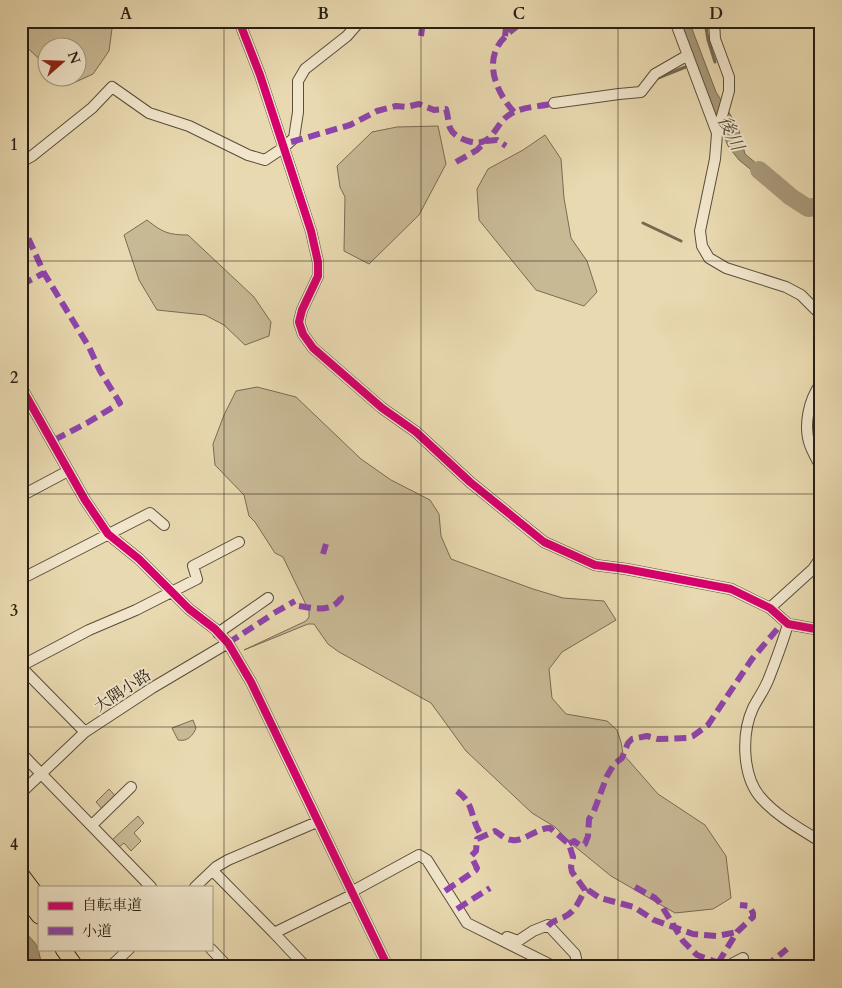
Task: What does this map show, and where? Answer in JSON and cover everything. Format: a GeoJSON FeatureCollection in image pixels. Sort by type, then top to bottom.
{"type":"FeatureCollection","features":[{"type":"Feature","properties":{"kind":"highway"},"geometry":{"type":"LineString","coordinates":[[21,874],[38,897]]}},
{"type":"Feature","properties":{"kind":"highway"},"geometry":{"type":"LineString","coordinates":[[21,892],[38,915]]}},
{"type":"Feature","properties":{"kind":"highway"},"geometry":{"type":"LineString","coordinates":[[64,950],[76,967]]}},
{"type":"Feature","properties":{"kind":"highway"},"geometry":{"type":"LineString","coordinates":[[76,950],[88,967]]}},
{"type":"Feature","properties":{"kind":"street"},"geometry":{"type":"LineString","coordinates":[[239,21],[260,75],[311,231],[318,262],[318,276],[302,310],[299,322],[303,334],[313,348],[382,408],[416,432],[470,482],[544,542],[595,566],[626,569],[731,589],[770,608],[788,624],[821,630]]}},
{"type":"Feature","properties":{"kind":"street"},"geometry":{"type":"LineString","coordinates":[[21,162],[32,156],[92,108],[112,87],[150,113],[204,132],[226,145],[260,160],[271,157],[294,138],[296,132],[298,82],[305,69],[340,42],[360,21]]}},
{"type":"Feature","properties":{"kind":"street"},"geometry":{"type":"LineString","coordinates":[[675,21],[717,134]]}},
{"type":"Feature","properties":{"kind":"street"},"geometry":{"type":"LineString","coordinates":[[714,21],[715,39],[729,77],[729,91],[717,134],[715,159],[700,231],[702,246],[709,258],[726,268],[786,287],[801,295],[821,315]]}},
{"type":"Feature","properties":{"kind":"street"},"geometry":{"type":"LineString","coordinates":[[554,103],[641,92],[655,74],[688,55]]}},
{"type":"Feature","properties":{"kind":"street"},"geometry":{"type":"LineString","coordinates":[[821,383],[809,407],[807,435],[810,446],[821,467]]}},
{"type":"Feature","properties":{"kind":"street"},"geometry":{"type":"LineString","coordinates":[[21,387],[68,471],[108,534],[139,559],[189,609],[228,643],[251,682],[388,967]]}},
{"type":"Feature","properties":{"kind":"street"},"geometry":{"type":"LineString","coordinates":[[21,411],[32,406]]}},
{"type":"Feature","properties":{"kind":"street"},"geometry":{"type":"LineString","coordinates":[[21,496],[68,471]]}},
{"type":"Feature","properties":{"kind":"street"},"geometry":{"type":"LineString","coordinates":[[21,579],[150,513],[164,525]]}},
{"type":"Feature","properties":{"kind":"street"},"geometry":{"type":"LineString","coordinates":[[85,732],[21,667],[90,630],[136,610],[198,579],[193,566],[239,542]]}},
{"type":"Feature","properties":{"kind":"street"},"geometry":{"type":"LineString","coordinates":[[770,608],[813,569],[821,557]]}},
{"type":"Feature","properties":{"kind":"street"},"geometry":{"type":"LineString","coordinates":[[218,633],[268,598]]}},
{"type":"Feature","properties":{"kind":"street"},"geometry":{"type":"LineString","coordinates":[[788,624],[769,680],[752,710],[746,736],[745,752],[752,784],[762,799],[778,813],[821,842]]}},
{"type":"Feature","properties":{"kind":"street","name":"大隅小路"},"geometry":{"type":"LineString","coordinates":[[21,793],[85,732],[152,688],[228,643]]}},
{"type":"Feature","properties":{"kind":"street"},"geometry":{"type":"LineString","coordinates":[[21,753],[150,886]]}},
{"type":"Feature","properties":{"kind":"street"},"geometry":{"type":"LineString","coordinates":[[92,825],[131,787]]}},
{"type":"Feature","properties":{"kind":"street"},"geometry":{"type":"LineString","coordinates":[[196,886],[216,867],[228,860],[317,822]]}},
{"type":"Feature","properties":{"kind":"street"},"geometry":{"type":"LineString","coordinates":[[274,933],[353,893],[419,855],[427,860],[467,924],[555,967]]}},
{"type":"Feature","properties":{"kind":"street"},"geometry":{"type":"LineString","coordinates":[[213,871],[306,967]]}},
{"type":"Feature","properties":{"kind":"street"},"geometry":{"type":"LineString","coordinates":[[482,931],[489,928],[501,936],[518,941],[533,931],[548,925],[575,954],[578,967]]}},
{"type":"Feature","properties":{"kind":"street"},"geometry":{"type":"LineString","coordinates":[[110,967],[127,950]]}},
{"type":"Feature","properties":{"kind":"street"},"geometry":{"type":"LineString","coordinates":[[212,950],[228,967]]}},
{"type":"Feature","properties":{"kind":"street"},"geometry":{"type":"LineString","coordinates":[[726,967],[743,958]]}},
{"type":"Feature","properties":{"kind":"shaded area"},"geometry":{"type":"Polygon","coordinates":[[[21,21],[113,21],[109,51],[93,74],[88,76],[88,38],[38,38],[38,58],[21,42],[21,21]]]}},
{"type":"Feature","properties":{"kind":"shaded area"},"geometry":{"type":"Polygon","coordinates":[[[438,126],[446,164],[419,215],[369,264],[344,251],[345,197],[340,187],[337,166],[372,132],[397,127],[438,126]]]}},
{"type":"Feature","properties":{"kind":"shaded area"},"geometry":{"type":"Polygon","coordinates":[[[545,135],[561,159],[564,198],[571,238],[587,261],[597,292],[584,306],[536,290],[479,220],[477,189],[488,169],[523,150],[545,135]]]}},
{"type":"Feature","properties":{"kind":"shaded area"},"geometry":{"type":"Polygon","coordinates":[[[147,220],[166,232],[188,235],[254,297],[271,322],[269,336],[245,345],[224,325],[205,315],[157,310],[139,280],[124,235],[147,220]]]}},
{"type":"Feature","properties":{"kind":"shaded area"},"geometry":{"type":"Polygon","coordinates":[[[257,387],[296,397],[361,459],[391,480],[430,500],[439,514],[441,536],[451,559],[563,598],[604,601],[616,620],[562,652],[549,669],[552,698],[566,714],[607,721],[617,730],[623,754],[658,794],[705,825],[726,856],[731,898],[713,909],[675,913],[611,876],[573,845],[555,827],[532,813],[466,751],[431,703],[339,652],[328,644],[314,624],[308,624],[244,650],[306,621],[309,617],[309,611],[283,557],[275,553],[249,516],[244,495],[215,465],[213,444],[236,391],[257,387]]]}},
{"type":"Feature","properties":{"kind":"shaded area"},"geometry":{"type":"Polygon","coordinates":[[[193,720],[196,728],[193,734],[187,739],[178,740],[172,728],[193,720]]]}},
{"type":"Feature","properties":{"kind":"shaded area"},"geometry":{"type":"Polygon","coordinates":[[[109,789],[117,798],[104,811],[96,802],[109,789]]]}},
{"type":"Feature","properties":{"kind":"shaded area"},"geometry":{"type":"Polygon","coordinates":[[[138,816],[144,823],[134,833],[141,841],[131,851],[124,843],[119,847],[112,840],[138,816]]]}},
{"type":"Feature","properties":{"kind":"water"},"geometry":{"type":"Polygon","coordinates":[[[679,21],[689,21],[716,92],[738,127],[745,154],[780,183],[775,189],[739,160],[728,146],[679,21]]]}},
{"type":"Feature","properties":{"kind":"water"},"geometry":{"type":"Polygon","coordinates":[[[21,926],[37,946],[44,967],[21,967],[21,926]]]}},
{"type":"Feature","properties":{"kind":"waterway"},"geometry":{"type":"LineString","coordinates":[[691,21],[705,22]]}},
{"type":"Feature","properties":{"kind":"waterway"},"geometry":{"type":"LineString","coordinates":[[705,21],[708,40],[715,62]]}},
{"type":"Feature","properties":{"kind":"waterway"},"geometry":{"type":"LineString","coordinates":[[658,78],[688,66]]}},
{"type":"Feature","properties":{"kind":"waterway","name":"後川"},"geometry":{"type":"LineString","coordinates":[[759,170],[791,197],[808,208],[821,206]]}},
{"type":"Feature","properties":{"kind":"waterway"},"geometry":{"type":"LineString","coordinates":[[643,223],[681,241]]}},
{"type":"Feature","properties":{"kind":"waterway"},"geometry":{"type":"LineString","coordinates":[[816,845],[821,848]]}},
{"type":"Feature","properties":{"kind":"waterway"},"geometry":{"type":"LineString","coordinates":[[818,940],[821,943]]}},
{"type":"Feature","properties":{"kind":"marked path"},"geometry":{"type":"LineString","coordinates":[[421,36],[423,21]]}},
{"type":"Feature","properties":{"kind":"marked path"},"geometry":{"type":"LineString","coordinates":[[505,36],[507,21]]}},
{"type":"Feature","properties":{"kind":"marked path"},"geometry":{"type":"LineString","coordinates":[[514,112],[507,104],[497,85],[493,64],[494,54],[510,32],[524,21]]}},
{"type":"Feature","properties":{"kind":"marked path"},"geometry":{"type":"LineString","coordinates":[[291,142],[350,125],[377,111],[396,106],[406,107],[419,104],[434,110],[446,109],[453,133],[463,139],[477,143],[489,138],[506,117],[512,113],[522,109],[554,103]]}},
{"type":"Feature","properties":{"kind":"marked path"},"geometry":{"type":"LineString","coordinates":[[486,141],[497,140],[506,146]]}},
{"type":"Feature","properties":{"kind":"marked path"},"geometry":{"type":"LineString","coordinates":[[456,162],[477,150],[486,141]]}},
{"type":"Feature","properties":{"kind":"marked path"},"geometry":{"type":"LineString","coordinates":[[21,222],[44,273],[89,347],[100,371],[120,403],[52,441]]}},
{"type":"Feature","properties":{"kind":"marked path"},"geometry":{"type":"LineString","coordinates":[[21,285],[44,273]]}},
{"type":"Feature","properties":{"kind":"marked path"},"geometry":{"type":"LineString","coordinates":[[323,554],[326,544]]}},
{"type":"Feature","properties":{"kind":"marked path"},"geometry":{"type":"LineString","coordinates":[[299,606],[327,608],[337,603],[341,598],[339,595]]}},
{"type":"Feature","properties":{"kind":"marked path"},"geometry":{"type":"LineString","coordinates":[[274,613],[295,601]]}},
{"type":"Feature","properties":{"kind":"marked path"},"geometry":{"type":"LineString","coordinates":[[228,643],[270,616]]}},
{"type":"Feature","properties":{"kind":"marked path"},"geometry":{"type":"LineString","coordinates":[[569,844],[574,841],[581,846],[585,844],[588,836],[589,819],[594,811],[607,776],[614,764],[622,758],[628,743],[632,739],[647,736],[658,739],[687,738],[708,725],[752,659],[784,621]]}},
{"type":"Feature","properties":{"kind":"marked path"},"geometry":{"type":"LineString","coordinates":[[457,791],[467,801],[482,836]]}},
{"type":"Feature","properties":{"kind":"marked path"},"geometry":{"type":"LineString","coordinates":[[445,891],[476,870],[477,868],[471,856],[476,851],[477,839],[495,831],[510,840],[516,840],[550,828],[569,844],[573,857],[572,872],[585,890],[570,913],[548,926]]}},
{"type":"Feature","properties":{"kind":"marked path"},"geometry":{"type":"LineString","coordinates":[[635,887],[655,898],[660,903],[683,941],[697,955],[727,966]]}},
{"type":"Feature","properties":{"kind":"marked path"},"geometry":{"type":"LineString","coordinates":[[457,909],[490,888]]}},
{"type":"Feature","properties":{"kind":"marked path"},"geometry":{"type":"LineString","coordinates":[[588,890],[600,898],[634,907],[654,920],[693,934],[717,936],[737,932]]}},
{"type":"Feature","properties":{"kind":"marked path"},"geometry":{"type":"LineString","coordinates":[[718,963],[737,932],[753,917],[749,906],[740,905]]}},
{"type":"Feature","properties":{"kind":"marked path"},"geometry":{"type":"LineString","coordinates":[[765,967],[787,949]]}},
{"type":"Feature","properties":{"kind":"cycle path"},"geometry":{"type":"LineString","coordinates":[[239,21],[260,75],[311,231],[318,262],[318,276],[302,310],[299,322],[303,334],[313,348],[382,408],[416,432],[470,482],[544,542],[595,565],[731,589],[770,608],[788,624],[821,630]]}},
{"type":"Feature","properties":{"kind":"cycle path"},"geometry":{"type":"LineString","coordinates":[[21,387],[85,500],[108,534],[139,559],[189,609],[215,629],[228,643],[251,682],[388,967]]}}]}
